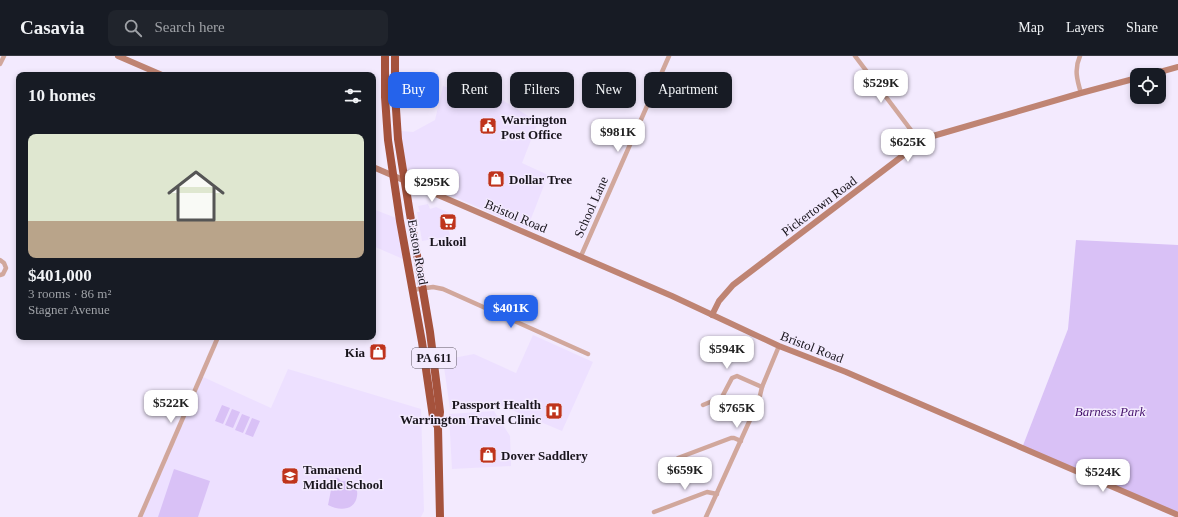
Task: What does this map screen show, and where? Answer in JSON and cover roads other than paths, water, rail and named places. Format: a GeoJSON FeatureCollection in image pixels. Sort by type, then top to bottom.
{"type":"FeatureCollection","features":[{"type":"Feature","properties":{"kind":"highway","name":"Easton Road"},"geometry":{"type":"LineString","coordinates":[[385,56],[386,121],[433,416],[438,427]]}},
{"type":"Feature","properties":{"kind":"highway","name":"Easton Road"},"geometry":{"type":"LineString","coordinates":[[395,56],[396,115],[404,181],[430,332],[440,406],[438,427],[440,517]]}},
{"type":"Feature","properties":{"kind":"main road"},"geometry":{"type":"LineString","coordinates":[[118,56],[155,72]]}},
{"type":"Feature","properties":{"kind":"main road"},"geometry":{"type":"LineString","coordinates":[[1166,70],[1178,67]]}},
{"type":"Feature","properties":{"kind":"main road","name":"Pickertown Road"},"geometry":{"type":"LineString","coordinates":[[712,315],[719,301],[733,285],[926,138],[1130,80]]}},
{"type":"Feature","properties":{"kind":"main road","name":"Bristol Road"},"geometry":{"type":"LineString","coordinates":[[376,168],[672,296],[779,346],[846,372],[1178,515]]}},
{"type":"Feature","properties":{"kind":"street"},"geometry":{"type":"LineString","coordinates":[[0,64],[4,56]]}},
{"type":"Feature","properties":{"kind":"street","name":"School Lane"},"geometry":{"type":"LineString","coordinates":[[581,256],[669,56]]}},
{"type":"Feature","properties":{"kind":"street"},"geometry":{"type":"LineString","coordinates":[[855,56],[920,142]]}},
{"type":"Feature","properties":{"kind":"street"},"geometry":{"type":"LineString","coordinates":[[1080,56],[1076,71],[1081,93]]}},
{"type":"Feature","properties":{"kind":"street"},"geometry":{"type":"LineString","coordinates":[[0,260],[4,263],[6,268],[3,274],[0,275]]}},
{"type":"Feature","properties":{"kind":"street"},"geometry":{"type":"LineString","coordinates":[[412,290],[433,287],[443,289],[588,354]]}},
{"type":"Feature","properties":{"kind":"street"},"geometry":{"type":"LineString","coordinates":[[140,517],[217,340]]}},
{"type":"Feature","properties":{"kind":"street"},"geometry":{"type":"LineString","coordinates":[[706,517],[759,400],[762,387],[779,346]]}},
{"type":"Feature","properties":{"kind":"street"},"geometry":{"type":"LineString","coordinates":[[703,405],[722,397],[734,376],[762,387]]}},
{"type":"Feature","properties":{"kind":"street"},"geometry":{"type":"LineString","coordinates":[[678,458],[731,438],[741,441]]}},
{"type":"Feature","properties":{"kind":"street"},"geometry":{"type":"LineString","coordinates":[[654,512],[707,492],[717,494]]}},
{"type":"Feature","properties":{"kind":"place","name":"Warrington Post Office"},"geometry":{"type":"Point","coordinates":[488,126]}},
{"type":"Feature","properties":{"kind":"place","name":"Dollar Tree"},"geometry":{"type":"Point","coordinates":[496,179]}},
{"type":"Feature","properties":{"kind":"place","name":"Lukoil"},"geometry":{"type":"Point","coordinates":[448,222]}},
{"type":"Feature","properties":{"kind":"place","name":"Kia"},"geometry":{"type":"Point","coordinates":[378,352]}},
{"type":"Feature","properties":{"kind":"place","name":"Passport Health Warrington Travel Clinic"},"geometry":{"type":"Point","coordinates":[554,411]}},
{"type":"Feature","properties":{"kind":"place","name":"Dover Saddlery"},"geometry":{"type":"Point","coordinates":[488,455]}},
{"type":"Feature","properties":{"kind":"place","name":"Tamanend Middle School"},"geometry":{"type":"Point","coordinates":[290,476]}},
{"type":"Feature","properties":{"kind":"park label","name":"Barness Park"},"geometry":{"type":"Point","coordinates":[1110,411]}}]}
